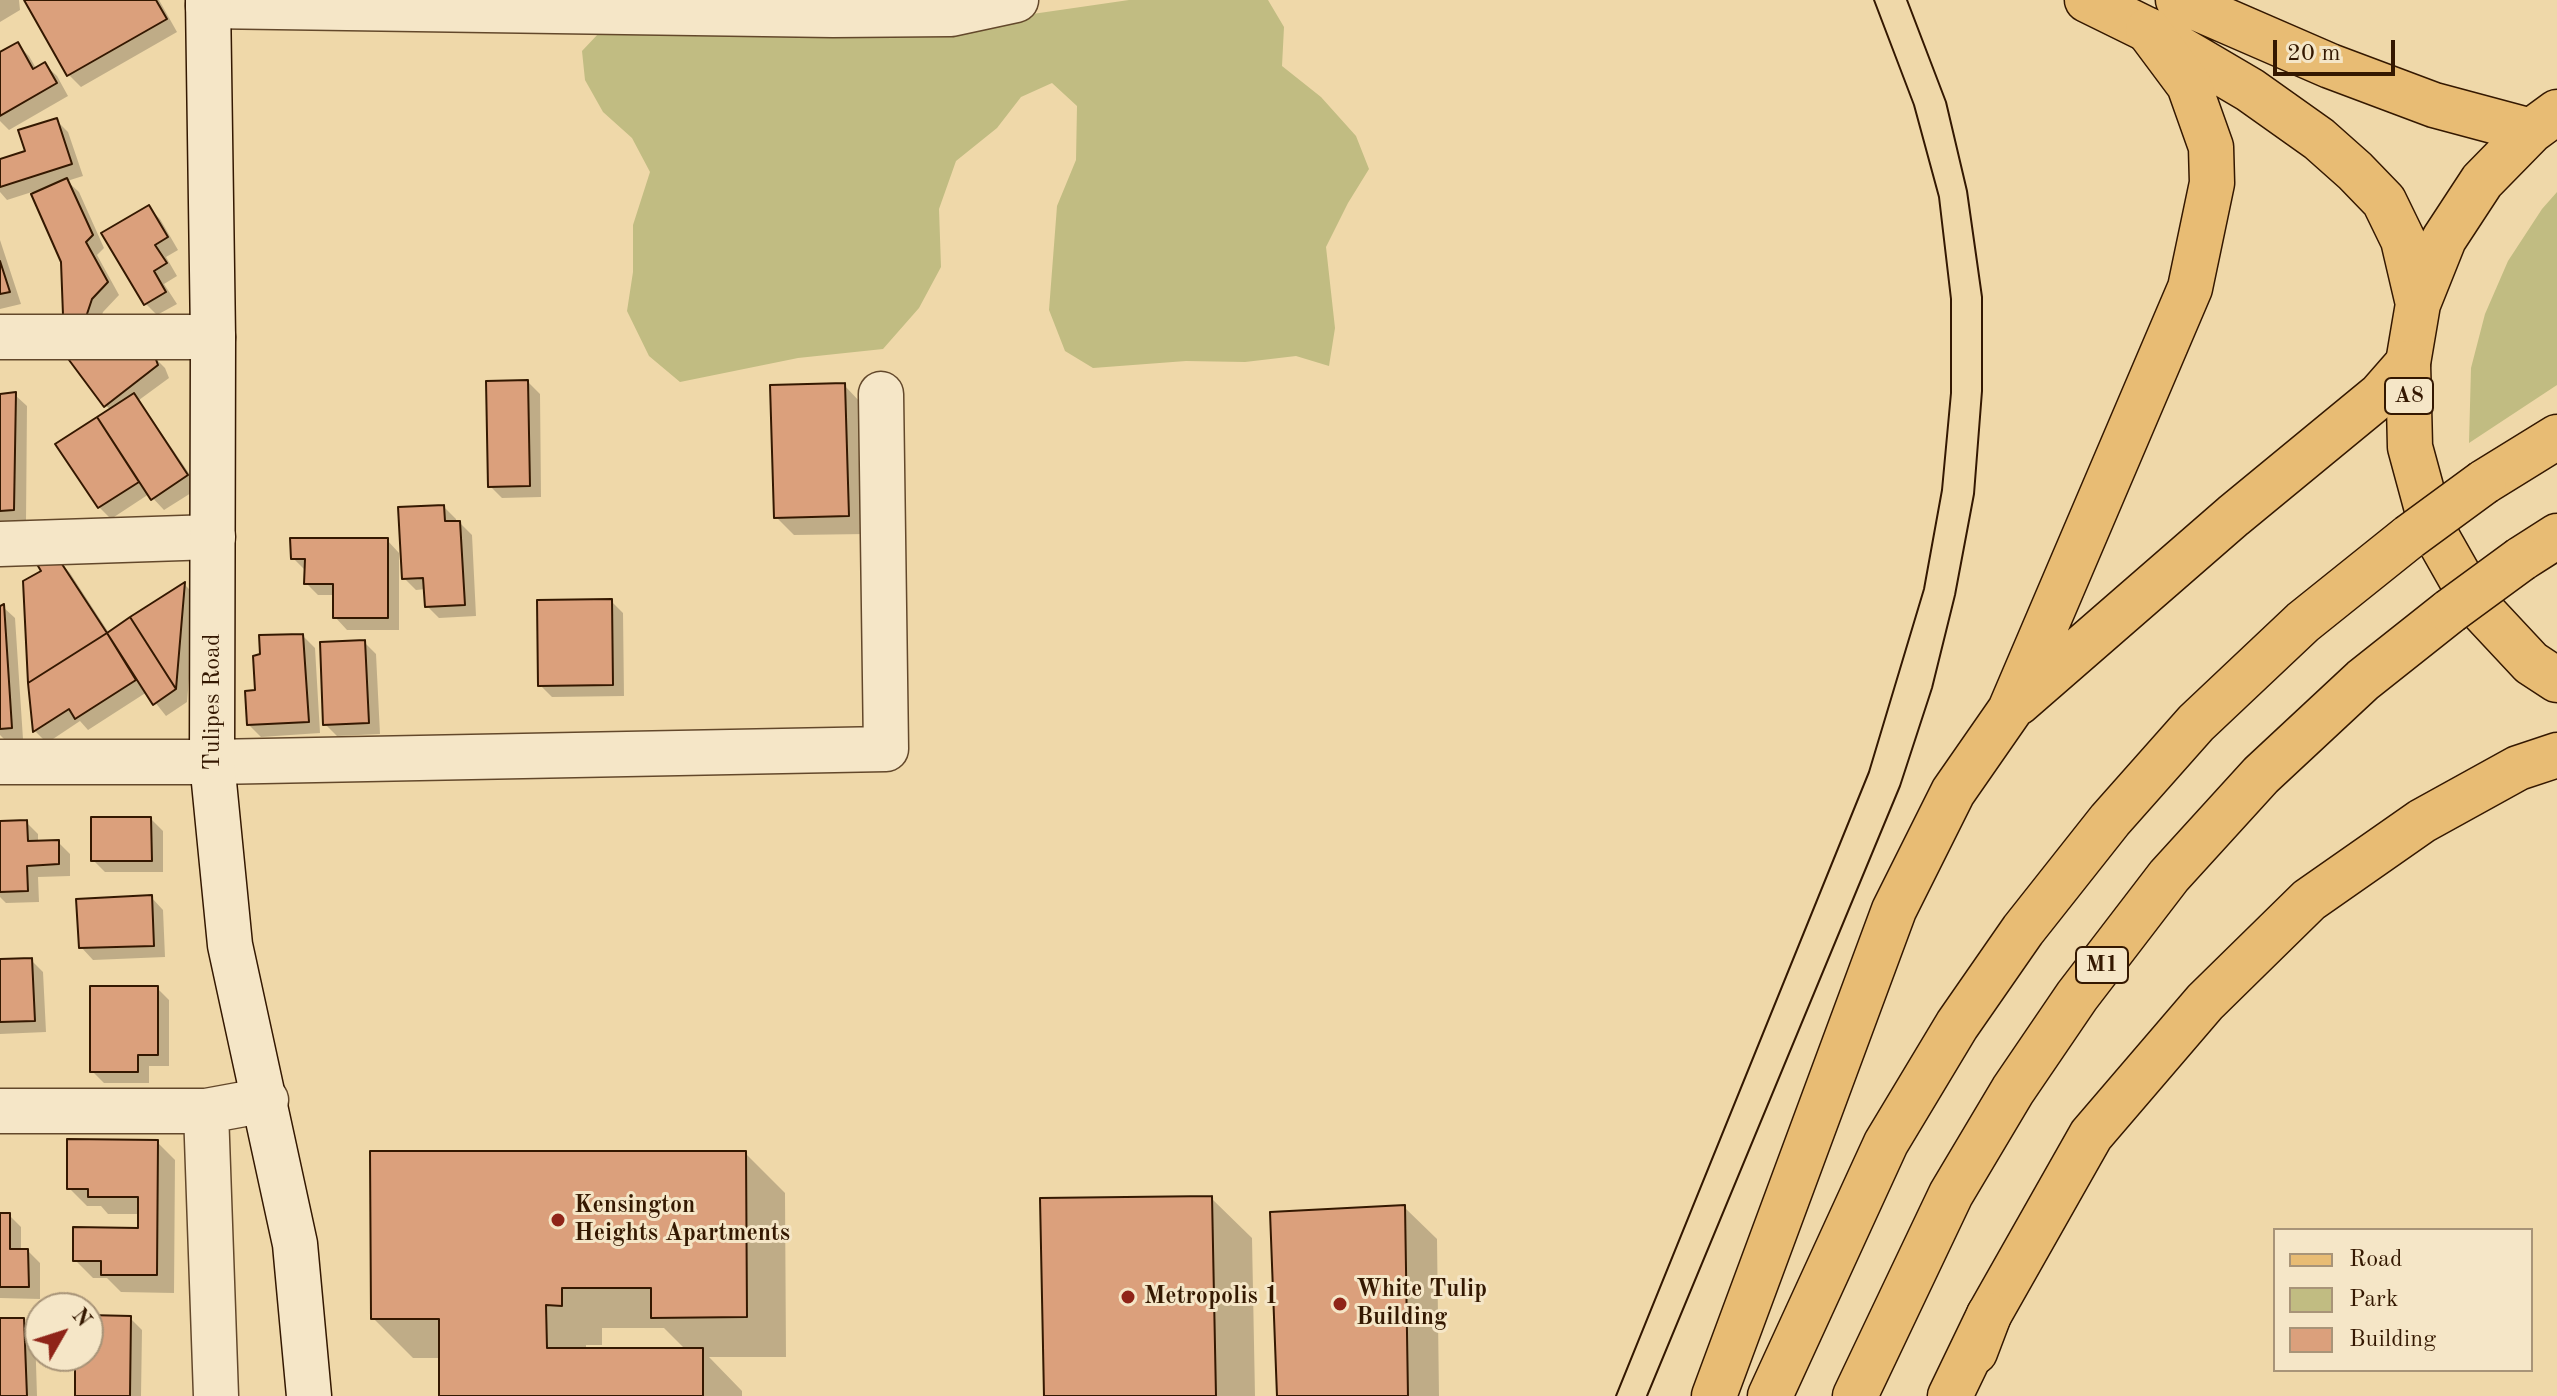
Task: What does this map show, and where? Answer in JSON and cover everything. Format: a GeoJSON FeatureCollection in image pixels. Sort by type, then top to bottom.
{"type":"FeatureCollection","features":[{"type":"Feature","properties":{"kind":"main road","name":"A8"},"geometry":{"type":"LineString","coordinates":[[2087,0],[2163,15],[2330,66],[2434,105],[2544,121]]}},
{"type":"Feature","properties":{"kind":"main road","name":"A8"},"geometry":{"type":"LineString","coordinates":[[2163,15],[2250,90],[2319,139],[2384,201],[2403,240],[2418,304]]}},
{"type":"Feature","properties":{"kind":"main road"},"geometry":{"type":"LineString","coordinates":[[1714,1396],[1894,910],[1953,792],[2010,710],[2190,288],[2212,183],[2211,147],[2163,15]]}},
{"type":"Feature","properties":{"kind":"main road","name":"A8"},"geometry":{"type":"LineString","coordinates":[[2544,121],[2482,181],[2444,239],[2418,304],[2408,363],[2410,447],[2432,528],[2474,602],[2531,663],[2557,680]]}},
{"type":"Feature","properties":{"kind":"main road"},"geometry":{"type":"LineString","coordinates":[[2010,710],[2244,507],[2380,395],[2408,363]]}},
{"type":"Feature","properties":{"kind":"main road"},"geometry":{"type":"LineString","coordinates":[[1770,1396],[1886,1143],[1957,1025],[2023,930],[2110,820],[2196,723],[2303,622],[2484,482],[2557,437]]}},
{"type":"Feature","properties":{"kind":"main road","name":"M1"},"geometry":{"type":"LineString","coordinates":[[1855,1396],[1951,1194],[2013,1090],[2077,996],[2169,876],[2261,775],[2363,680],[2450,611],[2557,536]]}},
{"type":"Feature","properties":{"kind":"main road"},"geometry":{"type":"LineString","coordinates":[[1950,1396],[1989,1315],[2091,1135],[2205,1002],[2309,900],[2422,821],[2518,768],[2557,755]]}},
{"type":"Feature","properties":{"kind":"main road"},"geometry":{"type":"LineString","coordinates":[[1960,1396],[1989,1315]]}},
{"type":"Feature","properties":{"kind":"street"},"geometry":{"type":"LineString","coordinates":[[208,3],[951,14],[1016,0]]}},
{"type":"Feature","properties":{"kind":"street","name":"Tulipes Road"},"geometry":{"type":"LineString","coordinates":[[208,3],[213,337],[212,762],[230,945],[295,1244],[309,1396]]}},
{"type":"Feature","properties":{"kind":"street"},"geometry":{"type":"LineString","coordinates":[[0,337],[213,337]]}},
{"type":"Feature","properties":{"kind":"street"},"geometry":{"type":"LineString","coordinates":[[0,762],[212,762],[886,749],[881,394]]}},
{"type":"Feature","properties":{"kind":"street"},"geometry":{"type":"LineString","coordinates":[[0,544],[213,537]]}},
{"type":"Feature","properties":{"kind":"street"},"geometry":{"type":"LineString","coordinates":[[0,1111],[206,1111],[266,1100]]}},
{"type":"Feature","properties":{"kind":"street"},"geometry":{"type":"LineString","coordinates":[[206,1111],[216,1396]]}},
{"type":"Feature","properties":{"kind":"green space"},"geometry":{"type":"Polygon","coordinates":[[[1129,0],[1268,0],[1284,27],[1282,66],[1321,97],[1356,136],[1369,169],[1326,247],[1335,328],[1329,366],[1296,356],[1245,362],[1186,361],[1093,368],[1065,351],[1049,310],[1057,206],[1076,160],[1077,106],[1052,83],[1021,97],[997,128],[956,161],[939,209],[941,267],[919,308],[883,349],[798,358],[680,382],[649,356],[627,311],[633,272],[633,225],[650,172],[632,138],[603,112],[585,80],[582,51],[599,33],[922,30],[1129,0]]]}},
{"type":"Feature","properties":{"kind":"green space"},"geometry":{"type":"Polygon","coordinates":[[[2557,192],[2557,385],[2469,443],[2471,368],[2485,314],[2508,261],[2557,192]]]}},
{"type":"Feature","properties":{"kind":"building"},"geometry":{"type":"Polygon","coordinates":[[[24,0],[156,0],[167,19],[67,76],[24,0]]]}},
{"type":"Feature","properties":{"kind":"building"},"geometry":{"type":"Polygon","coordinates":[[[18,42],[33,69],[45,62],[57,83],[0,116],[0,52],[18,42]]]}},
{"type":"Feature","properties":{"kind":"building"},"geometry":{"type":"Polygon","coordinates":[[[57,118],[72,164],[0,187],[0,159],[25,151],[18,130],[57,118]]]}},
{"type":"Feature","properties":{"kind":"building"},"geometry":{"type":"Polygon","coordinates":[[[67,178],[93,235],[86,242],[108,282],[92,299],[86,317],[63,315],[61,262],[31,194],[67,178]]]}},
{"type":"Feature","properties":{"kind":"building"},"geometry":{"type":"Polygon","coordinates":[[[149,205],[168,237],[155,245],[167,263],[154,271],[166,292],[144,305],[101,233],[149,205]]]}},
{"type":"Feature","properties":{"kind":"building"},"geometry":{"type":"Polygon","coordinates":[[[0,261],[10,292],[0,294],[0,261]]]}},
{"type":"Feature","properties":{"kind":"building"},"geometry":{"type":"Polygon","coordinates":[[[81,351],[154,354],[158,365],[104,407],[69,360],[81,351]]]}},
{"type":"Feature","properties":{"kind":"building"},"geometry":{"type":"Polygon","coordinates":[[[528,380],[530,486],[488,487],[486,381],[528,380]]]}},
{"type":"Feature","properties":{"kind":"building"},"geometry":{"type":"Polygon","coordinates":[[[845,383],[849,516],[774,518],[770,385],[845,383]]]}},
{"type":"Feature","properties":{"kind":"building"},"geometry":{"type":"Polygon","coordinates":[[[16,392],[14,510],[0,511],[0,394],[16,392]]]}},
{"type":"Feature","properties":{"kind":"building"},"geometry":{"type":"Polygon","coordinates":[[[134,393],[188,475],[151,500],[97,417],[134,393]]]}},
{"type":"Feature","properties":{"kind":"building"},"geometry":{"type":"Polygon","coordinates":[[[97,417],[139,482],[98,508],[55,444],[97,417]]]}},
{"type":"Feature","properties":{"kind":"building"},"geometry":{"type":"Polygon","coordinates":[[[444,505],[445,521],[460,521],[465,605],[425,607],[423,578],[402,579],[398,507],[444,505]]]}},
{"type":"Feature","properties":{"kind":"building"},"geometry":{"type":"Polygon","coordinates":[[[290,538],[388,538],[388,618],[333,618],[333,584],[304,584],[305,559],[291,559],[290,538]]]}},
{"type":"Feature","properties":{"kind":"building"},"geometry":{"type":"Polygon","coordinates":[[[58,558],[107,633],[28,683],[23,581],[41,571],[35,561],[58,558]]]}},
{"type":"Feature","properties":{"kind":"building"},"geometry":{"type":"Polygon","coordinates":[[[185,582],[176,689],[130,617],[185,582]]]}},
{"type":"Feature","properties":{"kind":"building"},"geometry":{"type":"Polygon","coordinates":[[[612,599],[613,685],[538,686],[537,600],[612,599]]]}},
{"type":"Feature","properties":{"kind":"building"},"geometry":{"type":"Polygon","coordinates":[[[4,604],[12,728],[0,729],[0,606],[4,604]]]}},
{"type":"Feature","properties":{"kind":"building"},"geometry":{"type":"Polygon","coordinates":[[[130,617],[176,689],[153,705],[107,633],[130,617]]]}},
{"type":"Feature","properties":{"kind":"building"},"geometry":{"type":"Polygon","coordinates":[[[107,633],[136,680],[75,719],[69,709],[33,732],[28,683],[107,633]]]}},
{"type":"Feature","properties":{"kind":"building"},"geometry":{"type":"Polygon","coordinates":[[[303,634],[309,722],[247,725],[245,691],[255,690],[253,656],[260,654],[259,635],[303,634]]]}},
{"type":"Feature","properties":{"kind":"building"},"geometry":{"type":"Polygon","coordinates":[[[365,640],[369,723],[323,725],[320,642],[365,640]]]}},
{"type":"Feature","properties":{"kind":"building"},"geometry":{"type":"Polygon","coordinates":[[[91,817],[151,817],[152,861],[91,861],[91,817]]]}},
{"type":"Feature","properties":{"kind":"building"},"geometry":{"type":"Polygon","coordinates":[[[27,820],[28,841],[59,840],[59,864],[27,866],[28,891],[0,892],[0,821],[27,820]]]}},
{"type":"Feature","properties":{"kind":"building"},"geometry":{"type":"Polygon","coordinates":[[[152,895],[154,946],[79,948],[76,899],[152,895]]]}},
{"type":"Feature","properties":{"kind":"building"},"geometry":{"type":"Polygon","coordinates":[[[32,958],[35,1021],[0,1022],[0,959],[32,958]]]}},
{"type":"Feature","properties":{"kind":"building"},"geometry":{"type":"Polygon","coordinates":[[[90,986],[158,986],[158,1055],[138,1055],[138,1072],[90,1072],[90,986]]]}},
{"type":"Feature","properties":{"kind":"building"},"geometry":{"type":"Polygon","coordinates":[[[67,1139],[158,1140],[157,1275],[101,1275],[101,1261],[73,1261],[73,1227],[138,1228],[138,1197],[88,1197],[88,1189],[67,1189],[67,1139]]]}},
{"type":"Feature","properties":{"kind":"building","name":"Kensington Heights Apartments"},"geometry":{"type":"Polygon","coordinates":[[[370,1151],[746,1151],[747,1317],[651,1318],[651,1288],[562,1288],[562,1306],[546,1305],[547,1348],[703,1348],[703,1396],[439,1396],[439,1319],[371,1319],[370,1151]]]}},
{"type":"Feature","properties":{"kind":"building","name":"Metropolis 1"},"geometry":{"type":"Polygon","coordinates":[[[1212,1196],[1216,1396],[1044,1396],[1040,1198],[1212,1196]]]}},
{"type":"Feature","properties":{"kind":"building","name":"White Tulip Building"},"geometry":{"type":"Polygon","coordinates":[[[1405,1205],[1408,1396],[1277,1396],[1270,1212],[1405,1205]]]}},
{"type":"Feature","properties":{"kind":"building"},"geometry":{"type":"Polygon","coordinates":[[[0,1213],[10,1213],[10,1249],[28,1249],[29,1287],[0,1287],[0,1213]]]}},
{"type":"Feature","properties":{"kind":"building"},"geometry":{"type":"Polygon","coordinates":[[[104,1315],[131,1316],[130,1396],[75,1396],[75,1372],[104,1372],[104,1315]]]}},
{"type":"Feature","properties":{"kind":"building"},"geometry":{"type":"Polygon","coordinates":[[[0,1318],[24,1318],[27,1396],[0,1396],[0,1318]]]}},
{"type":"Feature","properties":{"kind":"tram line"},"geometry":{"type":"LineString","coordinates":[[1616,1396],[1869,772],[1924,589],[1942,490],[1951,393],[1951,299],[1939,197],[1914,105],[1874,0]]}},
{"type":"Feature","properties":{"kind":"tram line"},"geometry":{"type":"LineString","coordinates":[[1647,1396],[1900,786],[1932,688],[1955,595],[1974,494],[1982,391],[1982,297],[1967,191],[1946,102],[1907,0]]}},
{"type":"Feature","properties":{"kind":"place","name":"Kensington Heights Apartments"},"geometry":{"type":"Point","coordinates":[558,1220]}},
{"type":"Feature","properties":{"kind":"place","name":"Metropolis 1"},"geometry":{"type":"Point","coordinates":[1128,1297]}},
{"type":"Feature","properties":{"kind":"place","name":"White Tulip Building"},"geometry":{"type":"Point","coordinates":[1340,1304]}}]}
